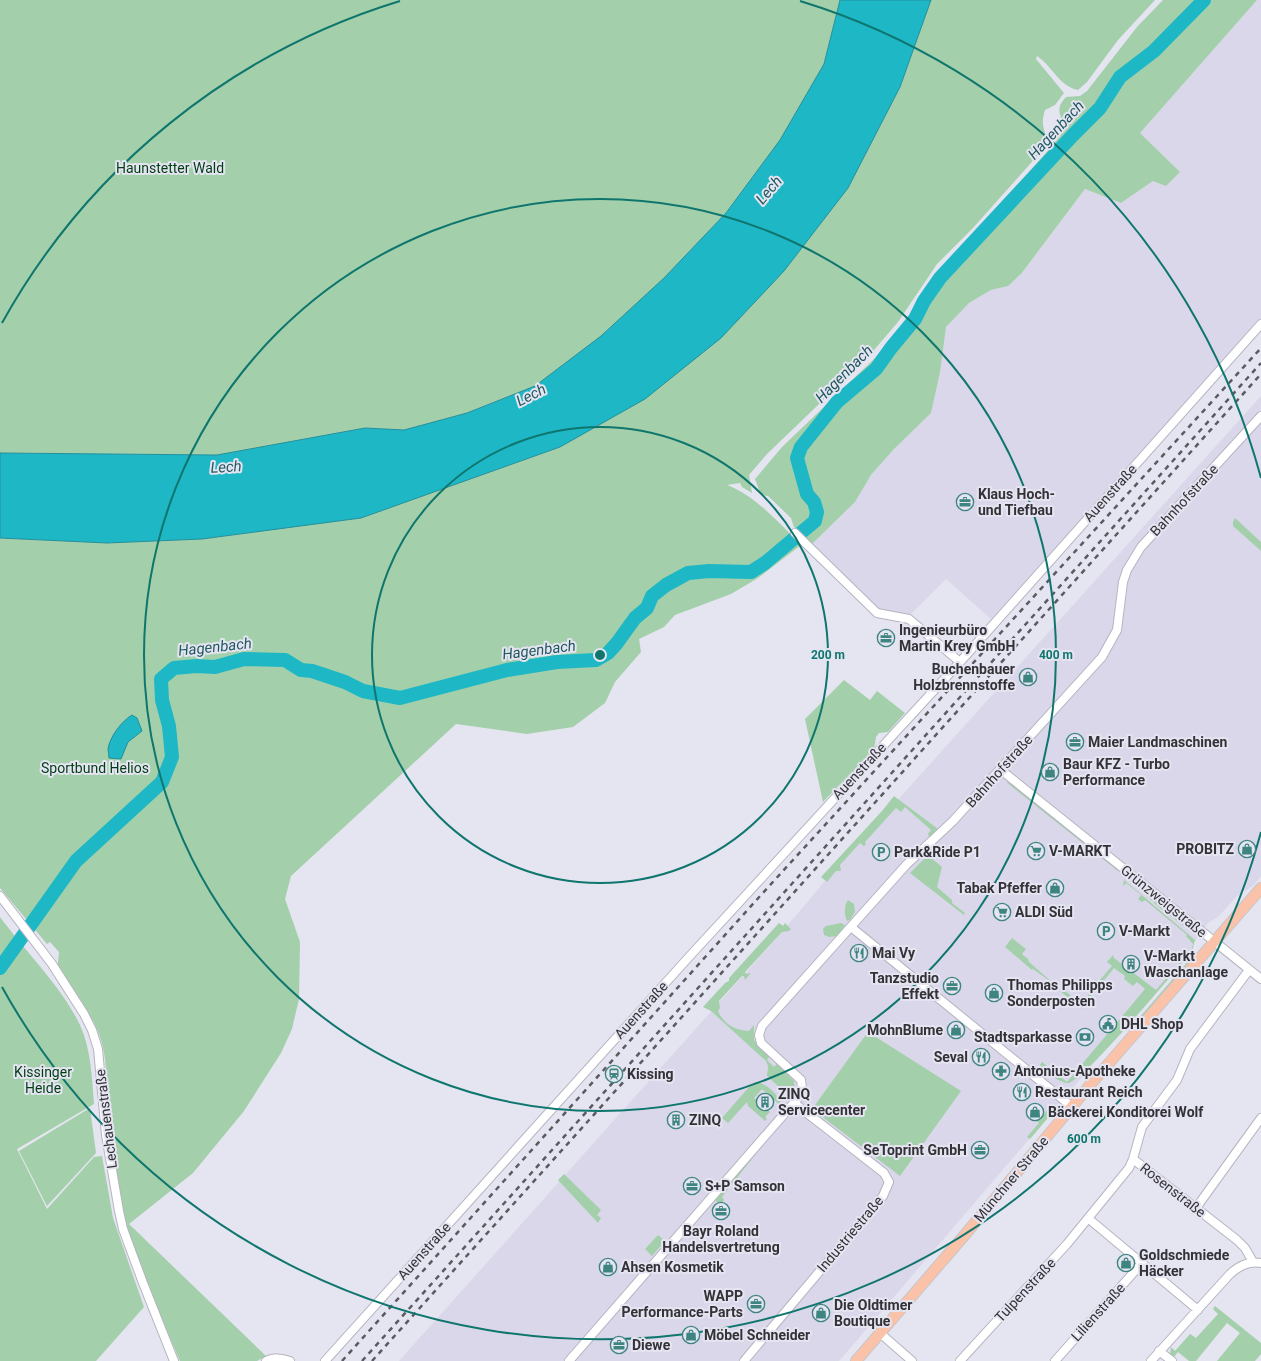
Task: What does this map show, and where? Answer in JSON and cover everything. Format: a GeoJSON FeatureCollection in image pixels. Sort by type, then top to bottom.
{"type":"FeatureCollection","features":[{"type":"Feature","properties":{"kind":"main road","name":"Münchner Straße"},"geometry":{"type":"LineString","coordinates":[[856,1361],[1071,1106],[1261,888]]}},
{"type":"Feature","properties":{"kind":"street","name":"Auenstraße"},"geometry":{"type":"LineString","coordinates":[[325,1361],[688,958],[960,662],[1261,324]]}},
{"type":"Feature","properties":{"kind":"street","name":"Bahnhofstraße"},"geometry":{"type":"LineString","coordinates":[[793,1104],[802,1092],[801,1080],[761,1043],[759,1034],[762,1026],[908,864],[953,822],[1102,657],[1110,646],[1119,621],[1123,582],[1141,548],[1261,416]]}},
{"type":"Feature","properties":{"kind":"street"},"geometry":{"type":"LineString","coordinates":[[795,532],[877,613],[909,619],[960,662]]}},
{"type":"Feature","properties":{"kind":"street","name":"Grünzweigstraße"},"geometry":{"type":"LineString","coordinates":[[1001,770],[1261,979]]}},
{"type":"Feature","properties":{"kind":"street","name":"Lechauenstraße"},"geometry":{"type":"LineString","coordinates":[[0,896],[32,936],[84,1014],[98,1049],[106,1135],[123,1229],[174,1361]]}},
{"type":"Feature","properties":{"kind":"street"},"geometry":{"type":"LineString","coordinates":[[851,927],[1071,1106]]}},
{"type":"Feature","properties":{"kind":"street","name":"Rosenstraße"},"geometry":{"type":"LineString","coordinates":[[1249,970],[1190,1049],[1177,1080],[1142,1127],[1133,1159],[1236,1240],[1257,1262]]}},
{"type":"Feature","properties":{"kind":"street"},"geometry":{"type":"LineString","coordinates":[[569,1361],[793,1104]]}},
{"type":"Feature","properties":{"kind":"street","name":"Industriestraße"},"geometry":{"type":"LineString","coordinates":[[744,1361],[883,1196],[889,1182],[884,1173],[793,1104]]}},
{"type":"Feature","properties":{"kind":"street"},"geometry":{"type":"LineString","coordinates":[[1196,1208],[1261,1118]]}},
{"type":"Feature","properties":{"kind":"street","name":"Tulpenstraße"},"geometry":{"type":"LineString","coordinates":[[960,1361],[1089,1219],[1129,1168],[1133,1159]]}},
{"type":"Feature","properties":{"kind":"street"},"geometry":{"type":"LineString","coordinates":[[1089,1219],[1198,1310]]}},
{"type":"Feature","properties":{"kind":"street"},"geometry":{"type":"LineString","coordinates":[[1150,1361],[1225,1280],[1238,1268],[1257,1262]]}},
{"type":"Feature","properties":{"kind":"street","name":"Lilienstraße"},"geometry":{"type":"LineString","coordinates":[[1055,1361],[1142,1264]]}},
{"type":"Feature","properties":{"kind":"street"},"geometry":{"type":"LineString","coordinates":[[880,1333],[912,1361]]}},
{"type":"Feature","properties":{"kind":"street"},"geometry":{"type":"LineString","coordinates":[[1159,1351],[1172,1361]]}},
{"type":"Feature","properties":{"kind":"street"},"geometry":{"type":"LineString","coordinates":[[266,1361],[271,1358],[281,1358],[290,1361]]}},
{"type":"Feature","properties":{"kind":"shaded area"},"geometry":{"type":"Polygon","coordinates":[[[1257,0],[1261,0],[1261,319],[991,619],[946,579],[909,616],[878,610],[812,544],[855,502],[871,475],[894,449],[946,327],[969,303],[991,290],[1008,286],[1021,274],[1085,189],[1121,203],[1153,181],[1180,172],[1140,133],[1257,0]]]}},
{"type":"Feature","properties":{"kind":"shaded area"},"geometry":{"type":"Polygon","coordinates":[[[1261,396],[1261,876],[1254,885],[1236,897],[1219,916],[1208,923],[1193,944],[1191,950],[839,1361],[399,1361],[782,932],[824,882],[1261,396]]]}},
{"type":"Feature","properties":{"kind":"green space","name":"Haunstetter Wald"},"geometry":{"type":"Polygon","coordinates":[[[0,0],[840,0],[824,64],[780,140],[726,213],[664,278],[601,336],[535,386],[467,413],[404,430],[365,428],[217,455],[0,453],[0,0]]]}},
{"type":"Feature","properties":{"kind":"green space","name":"Sportbund Helios"},"geometry":{"type":"Polygon","coordinates":[[[931,0],[1155,0],[1118,40],[1087,82],[1078,90],[1061,81],[1037,56],[1036,59],[1064,93],[1055,105],[1045,110],[1043,124],[1048,144],[972,229],[937,264],[898,322],[868,357],[767,454],[749,475],[752,493],[742,487],[740,483],[727,485],[748,496],[767,511],[801,545],[758,578],[731,594],[675,615],[664,627],[639,639],[641,652],[615,682],[605,703],[573,727],[527,734],[456,724],[291,876],[285,899],[300,942],[299,999],[292,1029],[281,1053],[244,1111],[193,1173],[129,1224],[266,1356],[257,1361],[180,1361],[150,1292],[127,1226],[126,1227],[111,1146],[108,1119],[106,1065],[99,1034],[86,1009],[57,972],[59,952],[50,942],[47,944],[0,888],[0,538],[107,543],[202,539],[360,518],[560,447],[784,271],[848,188],[900,87],[931,0]]]}},
{"type":"Feature","properties":{"kind":"green space"},"geometry":{"type":"Polygon","coordinates":[[[1163,0],[1202,0],[1153,50],[1118,75],[1098,107],[1073,128],[1074,131],[1057,150],[939,277],[913,319],[874,368],[837,400],[795,454],[797,471],[802,481],[809,484],[799,458],[802,450],[822,427],[828,415],[878,371],[892,349],[916,320],[925,302],[942,280],[1014,204],[1075,134],[1093,119],[1112,99],[1123,81],[1155,56],[1190,24],[1210,0],[1257,0],[1140,133],[1180,172],[1166,186],[1153,181],[1121,203],[1085,189],[1021,274],[1008,286],[991,290],[969,303],[946,327],[940,372],[931,413],[894,449],[871,475],[855,502],[812,544],[794,527],[791,518],[768,496],[761,495],[755,479],[782,447],[874,359],[909,317],[948,262],[1052,146],[1065,129],[1059,109],[1062,101],[1066,97],[1080,96],[1087,91],[1137,27],[1163,0]]]}},
{"type":"Feature","properties":{"kind":"green space"},"geometry":{"type":"Polygon","coordinates":[[[1235,518],[1261,542],[1261,551],[1233,526],[1235,518]]]}},
{"type":"Feature","properties":{"kind":"green space"},"geometry":{"type":"Polygon","coordinates":[[[844,680],[870,700],[877,691],[905,713],[888,732],[879,733],[876,737],[874,749],[823,802],[805,719],[844,680]]]}},
{"type":"Feature","properties":{"kind":"green space"},"geometry":{"type":"Polygon","coordinates":[[[1006,782],[1016,786],[1116,867],[1118,871],[1006,782]]]}},
{"type":"Feature","properties":{"kind":"green space"},"geometry":{"type":"Polygon","coordinates":[[[894,796],[938,829],[929,837],[928,834],[931,830],[905,807],[901,812],[896,808],[865,842],[866,844],[864,846],[860,843],[840,865],[841,871],[836,871],[827,882],[821,877],[882,811],[894,796]]]}},
{"type":"Feature","properties":{"kind":"green space"},"geometry":{"type":"Polygon","coordinates":[[[926,857],[930,857],[942,867],[937,887],[952,900],[952,903],[965,913],[964,915],[910,873],[926,857]]]}},
{"type":"Feature","properties":{"kind":"green space"},"geometry":{"type":"Polygon","coordinates":[[[1131,879],[1197,936],[1160,908],[1130,881],[1131,879]]]}},
{"type":"Feature","properties":{"kind":"green space"},"geometry":{"type":"Polygon","coordinates":[[[1124,880],[1195,940],[1192,951],[1130,1024],[1091,1065],[1077,1078],[1068,1083],[1060,1081],[1040,1065],[1042,1062],[1067,1082],[1145,989],[1137,982],[1133,986],[1124,979],[1125,976],[1114,968],[1083,1006],[1083,1009],[1061,992],[1062,988],[1077,1001],[1081,996],[1085,999],[1098,983],[1094,979],[1099,981],[1112,966],[1107,962],[1113,955],[1114,958],[1156,990],[1191,950],[1193,944],[1186,936],[1187,935],[1145,900],[1142,902],[1138,899],[1141,895],[1126,883],[1123,886],[1124,880]]]}},
{"type":"Feature","properties":{"kind":"green space"},"geometry":{"type":"Polygon","coordinates":[[[848,900],[854,904],[855,912],[850,920],[847,921],[845,910],[848,900]]]}},
{"type":"Feature","properties":{"kind":"green space","name":"Kissinger Heide"},"geometry":{"type":"Polygon","coordinates":[[[0,917],[53,983],[72,1011],[84,1034],[92,1074],[94,1104],[17,1149],[47,1209],[94,1157],[102,1156],[113,1218],[144,1307],[96,1361],[0,1361],[0,917]]]}},
{"type":"Feature","properties":{"kind":"green space"},"geometry":{"type":"Polygon","coordinates":[[[779,923],[783,926],[785,923],[791,929],[789,931],[782,932],[745,972],[746,974],[751,973],[745,980],[744,976],[742,976],[719,1001],[720,1008],[718,1011],[726,1023],[734,1028],[749,1031],[754,1025],[754,1040],[769,1057],[767,1060],[774,1067],[777,1064],[794,1081],[795,1091],[790,1097],[767,1076],[768,1066],[766,1061],[711,1011],[703,1007],[725,983],[729,981],[729,978],[779,923]]]}},
{"type":"Feature","properties":{"kind":"green space"},"geometry":{"type":"Polygon","coordinates":[[[841,923],[845,925],[837,936],[829,937],[824,935],[823,929],[826,926],[841,923]]]}},
{"type":"Feature","properties":{"kind":"green space"},"geometry":{"type":"Polygon","coordinates":[[[1012,938],[1026,949],[1022,954],[1029,960],[1028,961],[1054,984],[1033,969],[1032,970],[1005,947],[1012,938]]]}},
{"type":"Feature","properties":{"kind":"green space"},"geometry":{"type":"Polygon","coordinates":[[[1196,952],[1151,1008],[1126,1033],[1196,952]]]}},
{"type":"Feature","properties":{"kind":"green space"},"geometry":{"type":"Polygon","coordinates":[[[868,1032],[961,1091],[900,1176],[812,1109],[868,1032]]]}},
{"type":"Feature","properties":{"kind":"green space"},"geometry":{"type":"Polygon","coordinates":[[[755,1082],[763,1084],[772,1090],[778,1098],[781,1106],[762,1089],[754,1098],[770,1112],[765,1117],[767,1119],[765,1121],[748,1106],[747,1102],[728,1123],[722,1118],[755,1082]]]}},
{"type":"Feature","properties":{"kind":"green space"},"geometry":{"type":"Polygon","coordinates":[[[1051,1106],[1047,1119],[1030,1139],[1027,1137],[1039,1123],[1035,1119],[1037,1116],[1040,1118],[1051,1106]]]}},
{"type":"Feature","properties":{"kind":"green space"},"geometry":{"type":"Polygon","coordinates":[[[90,1108],[96,1153],[47,1206],[19,1151],[90,1108]]]}},
{"type":"Feature","properties":{"kind":"green space"},"geometry":{"type":"Polygon","coordinates":[[[762,1146],[722,1197],[724,1200],[720,1205],[715,1200],[762,1146]]]}},
{"type":"Feature","properties":{"kind":"green space"},"geometry":{"type":"Polygon","coordinates":[[[564,1174],[601,1210],[597,1215],[601,1218],[598,1223],[558,1180],[564,1174]]]}},
{"type":"Feature","properties":{"kind":"green space"},"geometry":{"type":"Polygon","coordinates":[[[658,1235],[665,1241],[652,1256],[645,1249],[658,1235]]]}},
{"type":"Feature","properties":{"kind":"green space"},"geometry":{"type":"Polygon","coordinates":[[[1215,1306],[1261,1343],[1261,1354],[1255,1361],[1217,1361],[1240,1333],[1227,1323],[1196,1361],[1189,1361],[1178,1352],[1174,1357],[1170,1354],[1171,1347],[1175,1351],[1190,1334],[1196,1338],[1218,1314],[1213,1309],[1215,1306]]]}},
{"type":"Feature","properties":{"kind":"water","name":"Lech"},"geometry":{"type":"Polygon","coordinates":[[[840,0],[931,0],[900,87],[848,188],[784,271],[721,338],[645,399],[560,447],[361,518],[202,539],[107,543],[0,538],[0,453],[217,455],[365,428],[404,430],[467,413],[535,386],[601,336],[664,278],[726,213],[780,140],[824,64],[840,0]]]}},
{"type":"Feature","properties":{"kind":"water"},"geometry":{"type":"Polygon","coordinates":[[[132,715],[137,718],[142,731],[128,742],[121,759],[109,758],[108,749],[111,739],[121,725],[132,715]]]}},
{"type":"Feature","properties":{"kind":"waterway","name":"Hagenbach"},"geometry":{"type":"LineString","coordinates":[[0,968],[76,861],[162,782],[172,757],[169,726],[162,700],[161,679],[174,668],[196,666],[215,667],[244,659],[285,660],[301,670],[312,671],[345,682],[363,691],[400,698],[507,670],[557,662],[596,660],[608,653],[635,618],[647,608],[652,596],[666,585],[688,573],[709,571],[751,572],[765,563],[815,521],[817,512],[814,502],[807,494],[797,458],[801,447],[837,402],[876,369],[915,319],[924,301],[940,278],[1100,108],[1120,77],[1154,51],[1204,0]]}},
{"type":"Feature","properties":{"kind":"railway"},"geometry":{"type":"LineString","coordinates":[[342,1361],[761,895],[1261,348]]}},
{"type":"Feature","properties":{"kind":"railway"},"geometry":{"type":"LineString","coordinates":[[362,1361],[1261,363]]}},
{"type":"Feature","properties":{"kind":"railway"},"geometry":{"type":"LineString","coordinates":[[372,1361],[1261,374]]}},
{"type":"Feature","properties":{"kind":"place","name":"Klaus Hoch- und Tiefbau"},"geometry":{"type":"Point","coordinates":[965,502]}},
{"type":"Feature","properties":{"kind":"place","name":"Ingenieurbüro Martin Krey GmbH"},"geometry":{"type":"Point","coordinates":[886,638]}},
{"type":"Feature","properties":{"kind":"place","name":"Buchenbauer Holzbrennstoffe"},"geometry":{"type":"Point","coordinates":[1028,677]}},
{"type":"Feature","properties":{"kind":"place","name":"Maier Landmaschinen"},"geometry":{"type":"Point","coordinates":[1075,742]}},
{"type":"Feature","properties":{"kind":"place","name":"Baur KFZ - Turbo Performance"},"geometry":{"type":"Point","coordinates":[1050,772]}},
{"type":"Feature","properties":{"kind":"place","name":"PROBITZ"},"geometry":{"type":"Point","coordinates":[1247,849]}},
{"type":"Feature","properties":{"kind":"place","name":"V-MARKT"},"geometry":{"type":"Point","coordinates":[1036,851]}},
{"type":"Feature","properties":{"kind":"place","name":"Park&Ride P1"},"geometry":{"type":"Point","coordinates":[881,852]}},
{"type":"Feature","properties":{"kind":"place","name":"Tabak Pfeffer"},"geometry":{"type":"Point","coordinates":[1055,888]}},
{"type":"Feature","properties":{"kind":"place","name":"ALDI Süd"},"geometry":{"type":"Point","coordinates":[1002,912]}},
{"type":"Feature","properties":{"kind":"place","name":"V-Markt"},"geometry":{"type":"Point","coordinates":[1106,931]}},
{"type":"Feature","properties":{"kind":"place","name":"Mai Vy"},"geometry":{"type":"Point","coordinates":[859,953]}},
{"type":"Feature","properties":{"kind":"place","name":"V-Markt Waschanlage"},"geometry":{"type":"Point","coordinates":[1131,964]}},
{"type":"Feature","properties":{"kind":"place","name":"Tanzstudio Effekt"},"geometry":{"type":"Point","coordinates":[952,986]}},
{"type":"Feature","properties":{"kind":"place","name":"Thomas Philipps Sonderposten"},"geometry":{"type":"Point","coordinates":[994,993]}},
{"type":"Feature","properties":{"kind":"place","name":"DHL Shop"},"geometry":{"type":"Point","coordinates":[1108,1024]}},
{"type":"Feature","properties":{"kind":"place","name":"MohnBlume"},"geometry":{"type":"Point","coordinates":[956,1030]}},
{"type":"Feature","properties":{"kind":"place","name":"Stadtsparkasse"},"geometry":{"type":"Point","coordinates":[1085,1037]}},
{"type":"Feature","properties":{"kind":"place","name":"Seval"},"geometry":{"type":"Point","coordinates":[981,1057]}},
{"type":"Feature","properties":{"kind":"place","name":"Antonius-Apotheke"},"geometry":{"type":"Point","coordinates":[1001,1071]}},
{"type":"Feature","properties":{"kind":"place","name":"Kissing"},"geometry":{"type":"Point","coordinates":[614,1074]}},
{"type":"Feature","properties":{"kind":"place","name":"Restaurant Reich"},"geometry":{"type":"Point","coordinates":[1022,1092]}},
{"type":"Feature","properties":{"kind":"place","name":"ZINQ Servicecenter"},"geometry":{"type":"Point","coordinates":[765,1102]}},
{"type":"Feature","properties":{"kind":"place","name":"Bäckerei Konditorei Wolf"},"geometry":{"type":"Point","coordinates":[1035,1112]}},
{"type":"Feature","properties":{"kind":"place","name":"ZINQ"},"geometry":{"type":"Point","coordinates":[676,1120]}},
{"type":"Feature","properties":{"kind":"place","name":"SeToprint GmbH"},"geometry":{"type":"Point","coordinates":[980,1150]}},
{"type":"Feature","properties":{"kind":"place","name":"S+P Samson"},"geometry":{"type":"Point","coordinates":[692,1186]}},
{"type":"Feature","properties":{"kind":"place","name":"Bayr Roland Handelsvertretung"},"geometry":{"type":"Point","coordinates":[721,1211]}},
{"type":"Feature","properties":{"kind":"place","name":"Goldschmiede Häcker"},"geometry":{"type":"Point","coordinates":[1126,1263]}},
{"type":"Feature","properties":{"kind":"place","name":"Ahsen Kosmetik"},"geometry":{"type":"Point","coordinates":[608,1267]}},
{"type":"Feature","properties":{"kind":"place","name":"WAPP Performance-Parts"},"geometry":{"type":"Point","coordinates":[756,1304]}},
{"type":"Feature","properties":{"kind":"place","name":"Die Oldtimer Boutique"},"geometry":{"type":"Point","coordinates":[821,1313]}},
{"type":"Feature","properties":{"kind":"place","name":"Möbel Schneider"},"geometry":{"type":"Point","coordinates":[691,1335]}},
{"type":"Feature","properties":{"kind":"place","name":"Diewe"},"geometry":{"type":"Point","coordinates":[619,1345]}}]}
